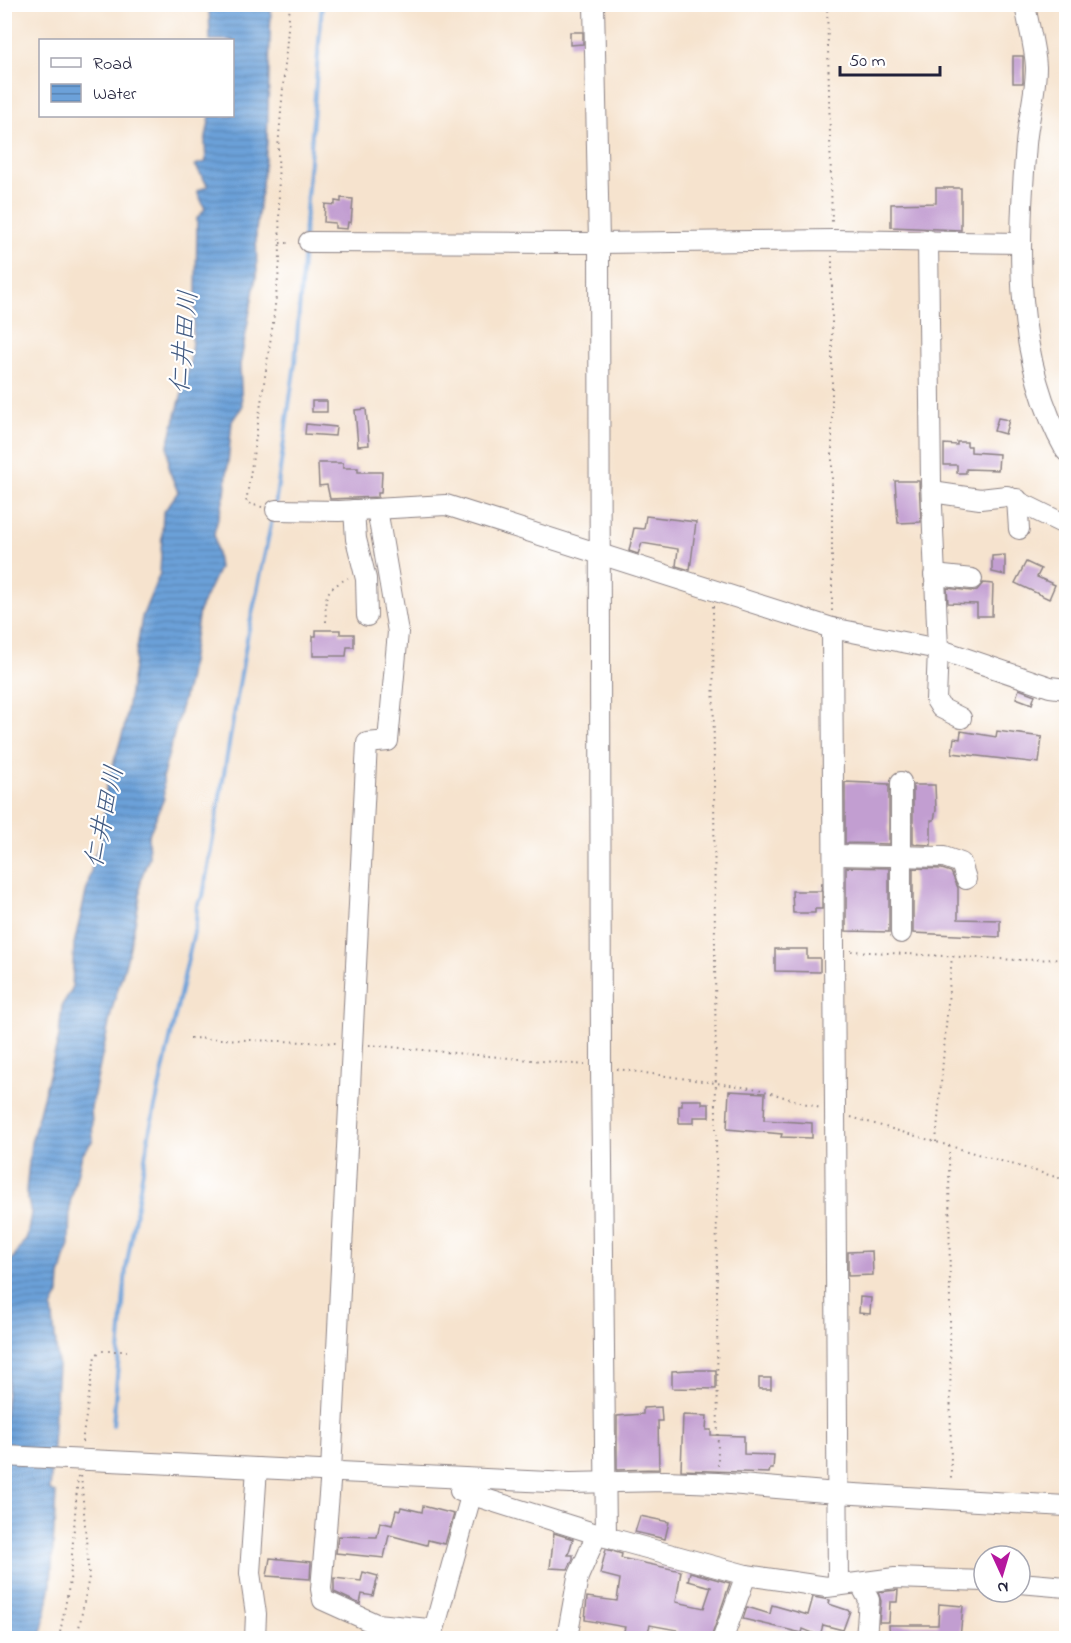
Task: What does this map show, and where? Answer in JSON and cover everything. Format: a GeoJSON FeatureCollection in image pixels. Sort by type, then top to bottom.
{"type":"FeatureCollection","features":[{"type":"Feature","properties":{"kind":"street"},"geometry":{"type":"LineString","coordinates":[[567,1638],[578,1577],[602,1535],[606,1484],[601,1067],[599,243],[594,4]]}},
{"type":"Feature","properties":{"kind":"street"},"geometry":{"type":"LineString","coordinates":[[1026,4],[1036,71],[1026,141],[1019,243],[1024,305],[1033,371],[1058,437],[1066,451]]}},
{"type":"Feature","properties":{"kind":"street"},"geometry":{"type":"LineString","coordinates":[[309,242],[599,243],[928,240],[1019,243]]}},
{"type":"Feature","properties":{"kind":"street"},"geometry":{"type":"LineString","coordinates":[[928,240],[934,575],[938,649],[936,704],[961,718]]}},
{"type":"Feature","properties":{"kind":"street"},"geometry":{"type":"LineString","coordinates":[[932,492],[980,499],[1006,496],[1017,499],[1066,525]]}},
{"type":"Feature","properties":{"kind":"street"},"geometry":{"type":"LineString","coordinates":[[1017,499],[1019,529]]}},
{"type":"Feature","properties":{"kind":"street"},"geometry":{"type":"LineString","coordinates":[[271,509],[354,510],[446,505],[832,628],[938,649],[1050,687],[1066,689]]}},
{"type":"Feature","properties":{"kind":"street"},"geometry":{"type":"LineString","coordinates":[[377,509],[398,632],[388,741],[367,743],[331,1471],[321,1596],[328,1604],[379,1631],[429,1629],[435,1626],[471,1496]]}},
{"type":"Feature","properties":{"kind":"street"},"geometry":{"type":"LineString","coordinates":[[354,510],[356,539],[364,570],[367,616]]}},
{"type":"Feature","properties":{"kind":"street"},"geometry":{"type":"LineString","coordinates":[[934,575],[972,579]]}},
{"type":"Feature","properties":{"kind":"street"},"geometry":{"type":"LineString","coordinates":[[832,628],[833,1112],[838,1585]]}},
{"type":"Feature","properties":{"kind":"street"},"geometry":{"type":"LineString","coordinates":[[901,782],[901,933]]}},
{"type":"Feature","properties":{"kind":"street"},"geometry":{"type":"LineString","coordinates":[[834,855],[926,855],[956,860],[961,863],[966,879]]}},
{"type":"Feature","properties":{"kind":"street"},"geometry":{"type":"LineString","coordinates":[[4,1456],[606,1484],[665,1481],[718,1483],[837,1493],[1066,1506]]}},
{"type":"Feature","properties":{"kind":"street"},"geometry":{"type":"LineString","coordinates":[[255,1638],[256,1614],[250,1573],[257,1468]]}},
{"type":"Feature","properties":{"kind":"street"},"geometry":{"type":"LineString","coordinates":[[424,1476],[471,1496],[746,1575],[827,1587],[894,1578],[972,1581]]}},
{"type":"Feature","properties":{"kind":"street"},"geometry":{"type":"LineString","coordinates":[[723,1638],[746,1575]]}},
{"type":"Feature","properties":{"kind":"street"},"geometry":{"type":"LineString","coordinates":[[860,1583],[869,1600],[866,1638]]}},
{"type":"Feature","properties":{"kind":"street"},"geometry":{"type":"LineString","coordinates":[[1032,1584],[1066,1587]]}},
{"type":"Feature","properties":{"kind":"path"},"geometry":{"type":"LineString","coordinates":[[271,509],[246,503],[280,261],[279,148],[290,4]]}},
{"type":"Feature","properties":{"kind":"path"},"geometry":{"type":"LineString","coordinates":[[827,4],[832,240],[832,628]]}},
{"type":"Feature","properties":{"kind":"path"},"geometry":{"type":"LineString","coordinates":[[326,622],[325,598],[330,587],[364,570]]}},
{"type":"Feature","properties":{"kind":"path"},"geometry":{"type":"LineString","coordinates":[[713,591],[718,1483]]}},
{"type":"Feature","properties":{"kind":"path"},"geometry":{"type":"LineString","coordinates":[[834,950],[1018,960],[1066,959]]}},
{"type":"Feature","properties":{"kind":"path"},"geometry":{"type":"LineString","coordinates":[[936,1142],[952,956]]}},
{"type":"Feature","properties":{"kind":"path"},"geometry":{"type":"LineString","coordinates":[[190,1038],[351,1044],[601,1067],[714,1082],[782,1095],[1066,1180]]}},
{"type":"Feature","properties":{"kind":"path"},"geometry":{"type":"LineString","coordinates":[[949,1146],[951,1500]]}},
{"type":"Feature","properties":{"kind":"path"},"geometry":{"type":"LineString","coordinates":[[59,1638],[70,1581],[77,1460],[95,1356],[101,1351],[127,1351]]}},
{"type":"Feature","properties":{"kind":"path"},"geometry":{"type":"LineString","coordinates":[[77,1460],[89,1577],[77,1638]]}},
{"type":"Feature","properties":{"kind":"water","name":"仁井田川"},"geometry":{"type":"Polygon","coordinates":[[[209,5],[271,5],[267,144],[256,231],[257,272],[240,366],[242,407],[232,421],[225,494],[214,533],[219,568],[199,611],[188,682],[163,775],[164,798],[148,837],[149,858],[140,881],[140,898],[129,952],[112,1009],[91,1108],[93,1140],[82,1155],[70,1203],[69,1244],[60,1276],[59,1294],[52,1308],[58,1365],[50,1491],[56,1493],[51,1584],[41,1638],[5,1638],[4,1424],[12,1337],[12,1311],[6,1290],[9,1264],[27,1237],[31,1213],[26,1191],[31,1143],[59,1037],[62,1005],[72,989],[74,944],[95,854],[102,839],[106,788],[124,729],[142,617],[160,573],[163,513],[178,492],[169,470],[168,445],[190,363],[196,296],[197,218],[205,209],[197,191],[208,186],[195,165],[206,162],[205,143],[210,117],[234,117],[234,39],[210,39],[209,5]]]}},
{"type":"Feature","properties":{"kind":"building"},"geometry":{"type":"Polygon","coordinates":[[[570,32],[583,32],[583,44],[570,45],[570,32]]]}},
{"type":"Feature","properties":{"kind":"building"},"geometry":{"type":"Polygon","coordinates":[[[1013,56],[1023,56],[1023,83],[1013,83],[1013,56]]]}},
{"type":"Feature","properties":{"kind":"building"},"geometry":{"type":"Polygon","coordinates":[[[936,188],[961,188],[961,230],[891,227],[891,204],[936,203],[936,188]]]}},
{"type":"Feature","properties":{"kind":"building"},"geometry":{"type":"Polygon","coordinates":[[[341,198],[353,199],[351,223],[348,222],[347,229],[335,228],[335,223],[324,222],[325,204],[335,205],[335,201],[341,202],[341,198]]]}},
{"type":"Feature","properties":{"kind":"building"},"geometry":{"type":"Polygon","coordinates":[[[312,401],[327,401],[327,412],[312,412],[312,401]]]}},
{"type":"Feature","properties":{"kind":"building"},"geometry":{"type":"Polygon","coordinates":[[[366,409],[369,445],[358,446],[355,410],[366,409]]]}},
{"type":"Feature","properties":{"kind":"building"},"geometry":{"type":"Polygon","coordinates":[[[998,418],[1009,420],[1005,434],[994,431],[998,418]]]}},
{"type":"Feature","properties":{"kind":"building"},"geometry":{"type":"Polygon","coordinates":[[[306,424],[336,427],[335,436],[305,434],[306,424]]]}},
{"type":"Feature","properties":{"kind":"building"},"geometry":{"type":"Polygon","coordinates":[[[957,442],[967,442],[967,446],[971,446],[971,452],[999,454],[998,470],[966,469],[966,473],[957,473],[957,465],[944,465],[944,444],[957,445],[957,442]]]}},
{"type":"Feature","properties":{"kind":"building"},"geometry":{"type":"Polygon","coordinates":[[[318,463],[343,463],[343,468],[358,468],[358,472],[382,472],[381,493],[378,493],[378,497],[330,499],[327,485],[319,486],[318,463]]]}},
{"type":"Feature","properties":{"kind":"building"},"geometry":{"type":"Polygon","coordinates":[[[895,481],[919,481],[921,522],[898,523],[895,481]]]}},
{"type":"Feature","properties":{"kind":"building"},"geometry":{"type":"Polygon","coordinates":[[[646,516],[696,522],[690,570],[676,566],[678,549],[642,543],[638,554],[629,551],[634,528],[644,529],[646,516]]]}},
{"type":"Feature","properties":{"kind":"building"},"geometry":{"type":"Polygon","coordinates":[[[1005,555],[1005,575],[992,572],[992,556],[1005,555]]]}},
{"type":"Feature","properties":{"kind":"building"},"geometry":{"type":"Polygon","coordinates":[[[1026,562],[1041,569],[1037,577],[1055,585],[1049,599],[1015,583],[1026,562]]]}},
{"type":"Feature","properties":{"kind":"building"},"geometry":{"type":"Polygon","coordinates":[[[983,583],[993,584],[992,616],[977,616],[977,604],[948,603],[947,588],[971,591],[977,590],[983,583]]]}},
{"type":"Feature","properties":{"kind":"building"},"geometry":{"type":"Polygon","coordinates":[[[316,630],[340,630],[340,634],[354,634],[354,647],[347,647],[346,656],[313,656],[313,636],[316,636],[316,630]]]}},
{"type":"Feature","properties":{"kind":"building"},"geometry":{"type":"Polygon","coordinates":[[[1019,689],[1035,695],[1032,704],[1016,698],[1019,689]]]}},
{"type":"Feature","properties":{"kind":"building"},"geometry":{"type":"Polygon","coordinates":[[[961,731],[996,737],[997,731],[1042,737],[1039,763],[952,753],[954,738],[960,739],[961,731]]]}},
{"type":"Feature","properties":{"kind":"building"},"geometry":{"type":"Polygon","coordinates":[[[845,782],[889,784],[889,844],[845,843],[845,782]]]}},
{"type":"Feature","properties":{"kind":"building"},"geometry":{"type":"Polygon","coordinates":[[[913,785],[935,785],[936,810],[934,820],[931,820],[931,845],[913,844],[913,785]]]}},
{"type":"Feature","properties":{"kind":"building"},"geometry":{"type":"Polygon","coordinates":[[[846,867],[889,868],[889,932],[846,931],[846,867]]]}},
{"type":"Feature","properties":{"kind":"building"},"geometry":{"type":"Polygon","coordinates":[[[913,868],[942,869],[951,872],[958,888],[958,919],[1000,920],[1000,937],[913,933],[913,868]]]}},
{"type":"Feature","properties":{"kind":"building"},"geometry":{"type":"Polygon","coordinates":[[[822,882],[822,909],[815,909],[815,913],[793,913],[792,891],[821,891],[822,882]]]}},
{"type":"Feature","properties":{"kind":"building"},"geometry":{"type":"Polygon","coordinates":[[[775,949],[807,949],[807,958],[820,958],[820,972],[775,971],[775,949]]]}},
{"type":"Feature","properties":{"kind":"building"},"geometry":{"type":"Polygon","coordinates":[[[729,1091],[765,1093],[764,1120],[812,1123],[812,1138],[781,1137],[782,1134],[727,1129],[729,1091]]]}},
{"type":"Feature","properties":{"kind":"building"},"geometry":{"type":"Polygon","coordinates":[[[682,1100],[702,1100],[702,1104],[709,1104],[709,1117],[694,1117],[694,1123],[679,1123],[679,1106],[682,1106],[682,1100]]]}},
{"type":"Feature","properties":{"kind":"building"},"geometry":{"type":"Polygon","coordinates":[[[872,1251],[873,1275],[848,1276],[848,1252],[872,1251]]]}},
{"type":"Feature","properties":{"kind":"building"},"geometry":{"type":"Polygon","coordinates":[[[860,1297],[871,1298],[870,1314],[859,1313],[860,1297]]]}},
{"type":"Feature","properties":{"kind":"building"},"geometry":{"type":"Polygon","coordinates":[[[716,1370],[716,1389],[672,1388],[672,1371],[716,1370]]]}},
{"type":"Feature","properties":{"kind":"building"},"geometry":{"type":"Polygon","coordinates":[[[759,1378],[771,1378],[771,1389],[759,1389],[759,1378]]]}},
{"type":"Feature","properties":{"kind":"building"},"geometry":{"type":"Polygon","coordinates":[[[661,1407],[662,1421],[658,1421],[659,1469],[617,1470],[617,1416],[643,1414],[643,1408],[661,1407]]]}},
{"type":"Feature","properties":{"kind":"building"},"geometry":{"type":"Polygon","coordinates":[[[683,1415],[707,1416],[706,1430],[711,1430],[711,1435],[744,1436],[744,1454],[774,1455],[773,1469],[770,1469],[769,1473],[681,1470],[683,1415]]]}},
{"type":"Feature","properties":{"kind":"building"},"geometry":{"type":"Polygon","coordinates":[[[423,1506],[454,1514],[445,1544],[428,1540],[427,1545],[389,1535],[384,1558],[336,1553],[338,1536],[377,1537],[380,1522],[392,1525],[396,1510],[400,1511],[401,1507],[422,1512],[423,1506]]]}},
{"type":"Feature","properties":{"kind":"building"},"geometry":{"type":"Polygon","coordinates":[[[640,1516],[669,1522],[665,1539],[635,1532],[640,1516]]]}},
{"type":"Feature","properties":{"kind":"building"},"geometry":{"type":"Polygon","coordinates":[[[554,1533],[573,1539],[568,1555],[573,1555],[573,1559],[568,1569],[550,1568],[554,1533]]]}},
{"type":"Feature","properties":{"kind":"building"},"geometry":{"type":"Polygon","coordinates":[[[606,1549],[622,1554],[621,1558],[681,1571],[676,1602],[704,1608],[711,1587],[688,1581],[690,1572],[730,1583],[711,1638],[675,1638],[677,1630],[650,1625],[646,1638],[622,1638],[625,1627],[585,1620],[587,1597],[617,1601],[620,1579],[600,1574],[606,1549]]]}},
{"type":"Feature","properties":{"kind":"building"},"geometry":{"type":"Polygon","coordinates":[[[270,1558],[311,1562],[310,1579],[267,1576],[270,1558]]]}},
{"type":"Feature","properties":{"kind":"building"},"geometry":{"type":"Polygon","coordinates":[[[363,1572],[378,1576],[373,1596],[362,1594],[360,1604],[334,1592],[334,1578],[361,1581],[363,1572]]]}},
{"type":"Feature","properties":{"kind":"building"},"geometry":{"type":"Polygon","coordinates":[[[898,1590],[897,1602],[890,1602],[889,1622],[879,1622],[881,1601],[878,1592],[898,1590]]]}},
{"type":"Feature","properties":{"kind":"building"},"geometry":{"type":"Polygon","coordinates":[[[813,1597],[830,1600],[829,1604],[850,1611],[843,1630],[823,1625],[820,1636],[803,1629],[802,1633],[743,1619],[747,1607],[770,1614],[772,1605],[808,1615],[813,1597]]]}},
{"type":"Feature","properties":{"kind":"building"},"geometry":{"type":"Polygon","coordinates":[[[939,1604],[963,1606],[960,1638],[890,1638],[889,1625],[938,1625],[939,1604]]]}},
{"type":"Feature","properties":{"kind":"waterway"},"geometry":{"type":"LineString","coordinates":[[304,237],[322,4]]}},
{"type":"Feature","properties":{"kind":"waterway"},"geometry":{"type":"LineString","coordinates":[[275,505],[295,363],[304,247]]}},
{"type":"Feature","properties":{"kind":"waterway"},"geometry":{"type":"LineString","coordinates":[[113,1425],[126,1269],[150,1129],[196,923],[197,905],[203,896],[248,633],[273,515]]}}]}
